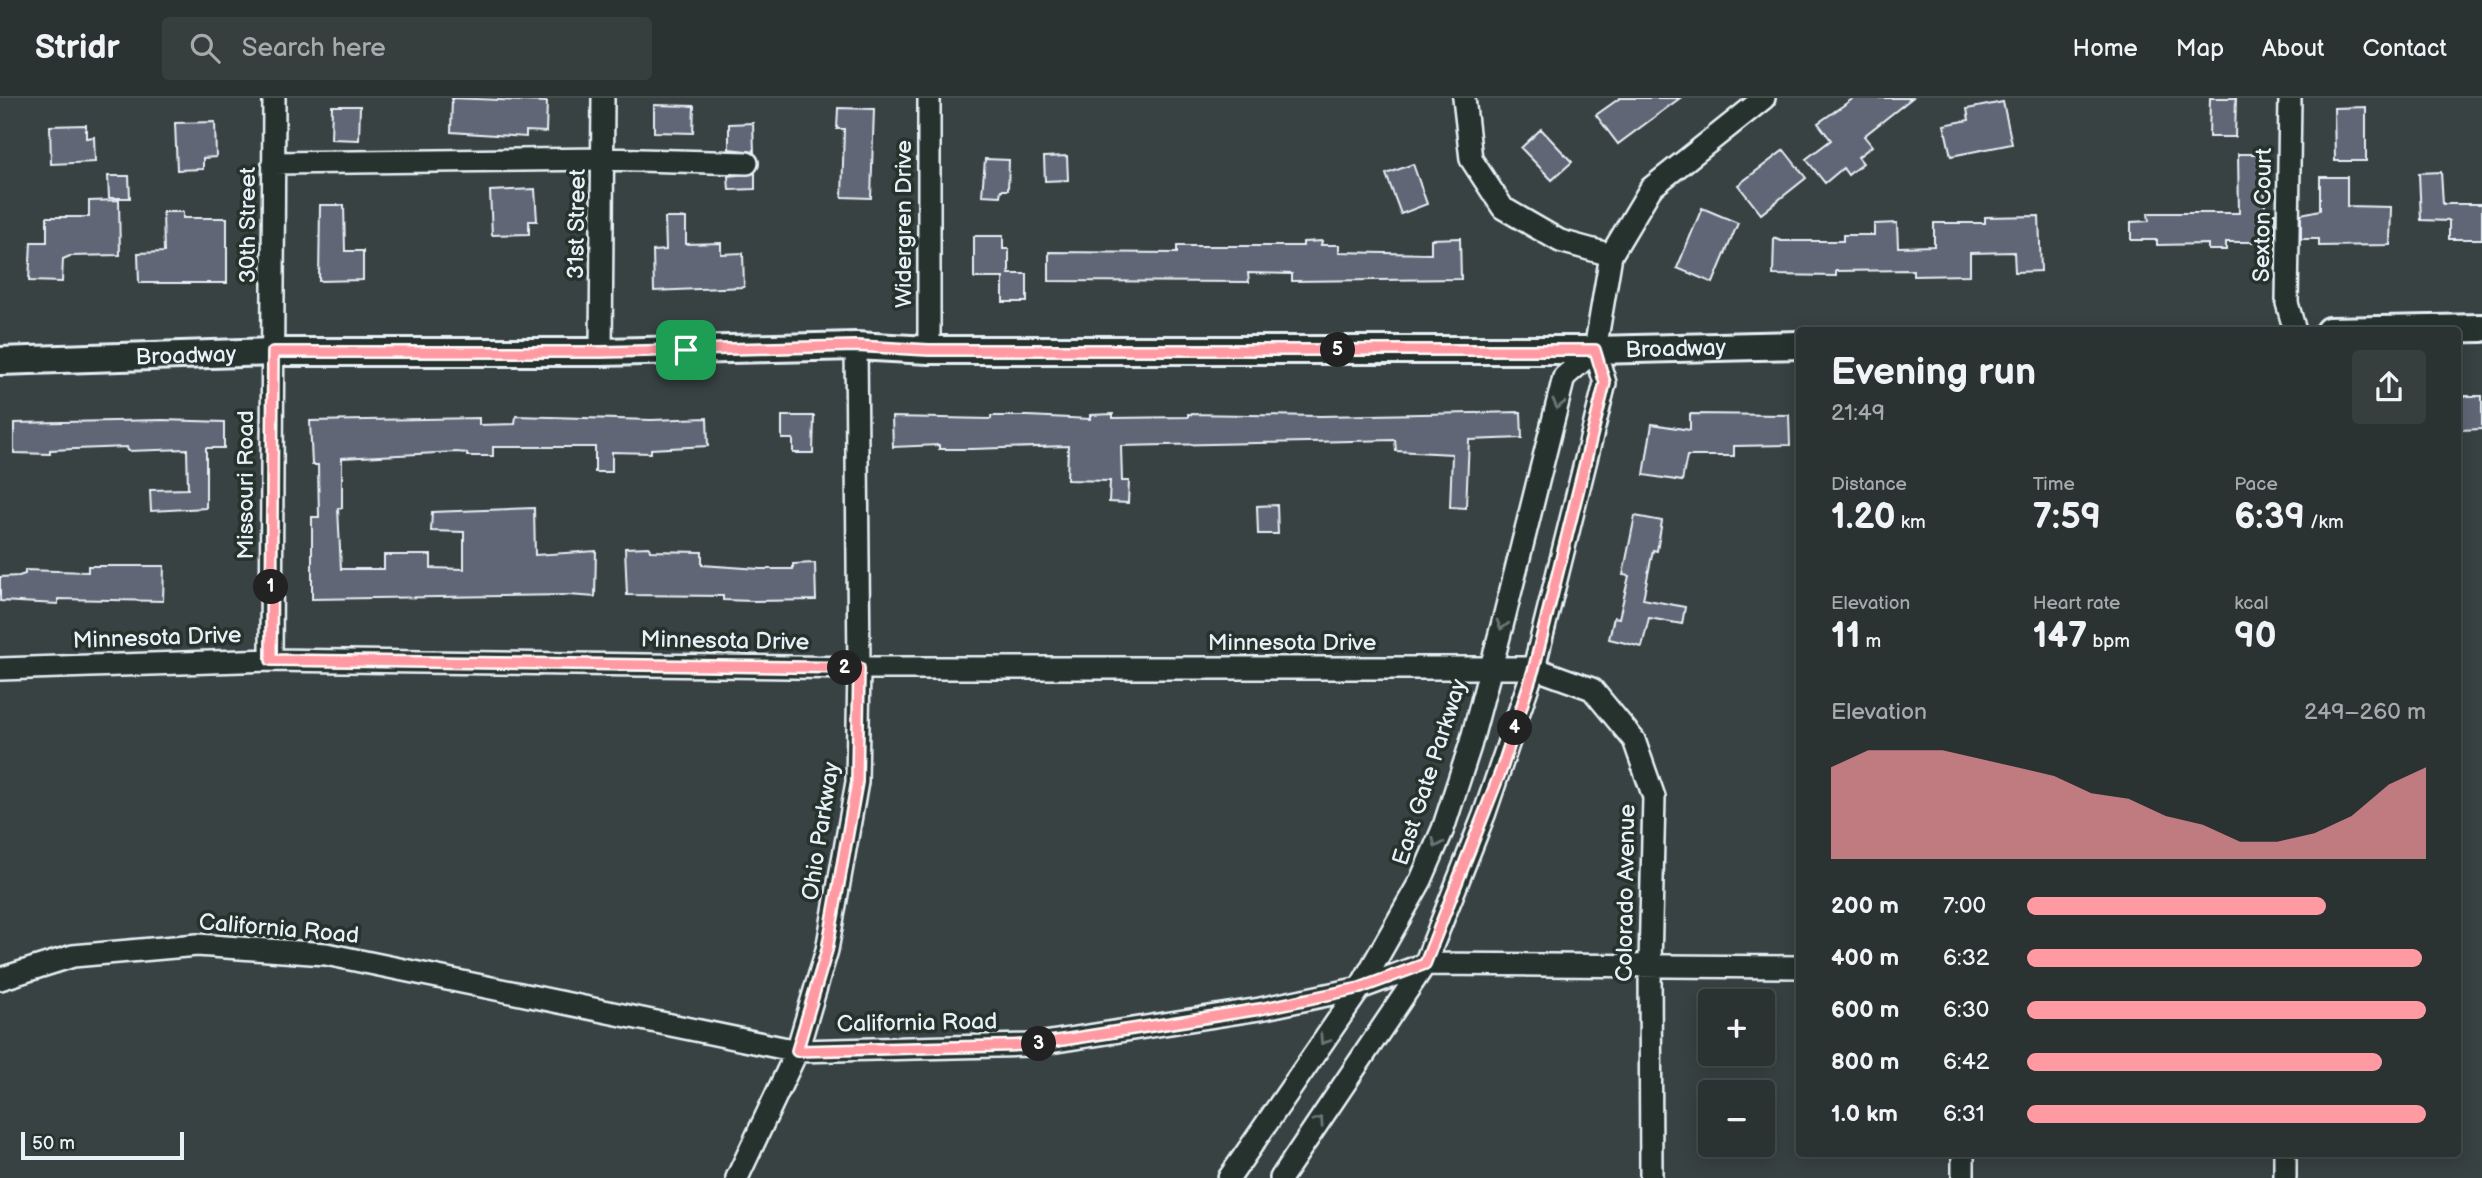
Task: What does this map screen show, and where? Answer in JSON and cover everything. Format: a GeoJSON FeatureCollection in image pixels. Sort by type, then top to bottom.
{"type":"FeatureCollection","features":[{"type":"Feature","properties":{"kind":"main road"},"geometry":{"type":"LineString","coordinates":[[2461,328],[2482,328]]}},
{"type":"Feature","properties":{"kind":"main road","name":"Broadway"},"geometry":{"type":"LineString","coordinates":[[0,361],[273,352],[601,352],[856,346],[929,350],[1595,350],[1796,345]]}},
{"type":"Feature","properties":{"kind":"street","name":"30th Street"},"geometry":{"type":"LineString","coordinates":[[273,352],[274,98]]}},
{"type":"Feature","properties":{"kind":"street","name":"31st Street"},"geometry":{"type":"LineString","coordinates":[[601,352],[603,98]]}},
{"type":"Feature","properties":{"kind":"street","name":"Widergren Drive"},"geometry":{"type":"LineString","coordinates":[[929,98],[929,350]]}},
{"type":"Feature","properties":{"kind":"street"},"geometry":{"type":"LineString","coordinates":[[1464,98],[1471,159],[1503,208],[1560,241],[1611,255]]}},
{"type":"Feature","properties":{"kind":"street"},"geometry":{"type":"LineString","coordinates":[[1281,1178],[1425,964],[1502,768],[1534,668],[1605,383],[1595,350],[1611,255],[1651,188],[1764,98]]}},
{"type":"Feature","properties":{"kind":"street","name":"Sexton Court"},"geometry":{"type":"LineString","coordinates":[[2290,98],[2287,303],[2294,327]]}},
{"type":"Feature","properties":{"kind":"street"},"geometry":{"type":"LineString","coordinates":[[274,163],[603,159],[747,163]]}},
{"type":"Feature","properties":{"kind":"street","name":"Ohio Parkway"},"geometry":{"type":"LineString","coordinates":[[737,1178],[797,1051],[827,950],[857,782],[859,668],[856,346]]}},
{"type":"Feature","properties":{"kind":"street","name":"East Gate Parkway"},"geometry":{"type":"LineString","coordinates":[[1229,1178],[1360,988],[1421,880],[1443,829],[1490,668],[1564,377],[1595,350]]}},
{"type":"Feature","properties":{"kind":"street","name":"Missouri Road"},"geometry":{"type":"LineString","coordinates":[[271,660],[273,352]]}},
{"type":"Feature","properties":{"kind":"street","name":"Minnesota Drive"},"geometry":{"type":"LineString","coordinates":[[0,668],[271,660],[859,668],[1534,668]]}},
{"type":"Feature","properties":{"kind":"street","name":"Colorado Avenue"},"geometry":{"type":"LineString","coordinates":[[1534,668],[1592,689],[1634,740],[1654,797],[1650,964],[1651,1178]]}},
{"type":"Feature","properties":{"kind":"street","name":"California Road"},"geometry":{"type":"LineString","coordinates":[[0,979],[73,956],[197,945],[326,954],[797,1051],[1031,1045],[1260,1009],[1360,988],[1425,964],[1796,967]]}},
{"type":"Feature","properties":{"kind":"street"},"geometry":{"type":"LineString","coordinates":[[1963,1157],[1964,1178]]}},
{"type":"Feature","properties":{"kind":"street"},"geometry":{"type":"LineString","coordinates":[[2285,1157],[2285,1178]]}},
{"type":"Feature","properties":{"kind":"building"},"geometry":{"type":"Polygon","coordinates":[[[452,98],[547,102],[546,132],[526,131],[526,137],[451,132],[452,98]]]}},
{"type":"Feature","properties":{"kind":"building"},"geometry":{"type":"Polygon","coordinates":[[[1620,98],[1680,98],[1618,144],[1596,115],[1620,98]]]}},
{"type":"Feature","properties":{"kind":"building"},"geometry":{"type":"Polygon","coordinates":[[[1854,98],[1912,98],[1864,136],[1872,146],[1858,157],[1863,163],[1848,175],[1843,168],[1825,183],[1806,159],[1831,140],[1818,123],[1854,98]]]}},
{"type":"Feature","properties":{"kind":"building"},"geometry":{"type":"Polygon","coordinates":[[[2210,98],[2236,98],[2235,137],[2209,137],[2210,98]]]}},
{"type":"Feature","properties":{"kind":"building"},"geometry":{"type":"Polygon","coordinates":[[[2003,102],[2012,144],[1951,156],[1944,125],[1969,120],[1967,109],[2003,102]]]}},
{"type":"Feature","properties":{"kind":"building"},"geometry":{"type":"Polygon","coordinates":[[[654,105],[694,106],[693,133],[654,132],[654,105]]]}},
{"type":"Feature","properties":{"kind":"building"},"geometry":{"type":"Polygon","coordinates":[[[332,106],[360,106],[359,140],[331,139],[332,106]]]}},
{"type":"Feature","properties":{"kind":"building"},"geometry":{"type":"Polygon","coordinates":[[[2366,107],[2366,161],[2335,161],[2334,108],[2366,107]]]}},
{"type":"Feature","properties":{"kind":"building"},"geometry":{"type":"Polygon","coordinates":[[[838,108],[874,109],[871,198],[842,197],[844,129],[837,129],[838,108]]]}},
{"type":"Feature","properties":{"kind":"building"},"geometry":{"type":"Polygon","coordinates":[[[215,122],[216,157],[203,158],[203,169],[177,170],[175,123],[215,122]]]}},
{"type":"Feature","properties":{"kind":"building"},"geometry":{"type":"Polygon","coordinates":[[[753,123],[754,152],[729,149],[729,124],[753,123]]]}},
{"type":"Feature","properties":{"kind":"building"},"geometry":{"type":"Polygon","coordinates":[[[86,125],[86,138],[94,137],[95,162],[51,164],[50,126],[86,125]]]}},
{"type":"Feature","properties":{"kind":"building"},"geometry":{"type":"Polygon","coordinates":[[[1541,129],[1572,162],[1552,180],[1521,148],[1541,129]]]}},
{"type":"Feature","properties":{"kind":"building"},"geometry":{"type":"Polygon","coordinates":[[[1784,150],[1806,178],[1761,214],[1738,185],[1784,150]]]}},
{"type":"Feature","properties":{"kind":"building"},"geometry":{"type":"Polygon","coordinates":[[[2238,154],[2264,154],[2265,213],[2275,213],[2274,242],[2226,242],[2226,250],[2208,250],[2208,244],[2157,245],[2157,240],[2131,240],[2131,222],[2149,221],[2148,213],[2239,213],[2238,154]]]}},
{"type":"Feature","properties":{"kind":"building"},"geometry":{"type":"Polygon","coordinates":[[[1067,156],[1068,180],[1045,181],[1044,157],[1067,156]]]}},
{"type":"Feature","properties":{"kind":"building"},"geometry":{"type":"Polygon","coordinates":[[[985,159],[1009,160],[1008,190],[1001,190],[1000,196],[982,195],[985,159]]]}},
{"type":"Feature","properties":{"kind":"building"},"geometry":{"type":"Polygon","coordinates":[[[1413,164],[1427,204],[1401,214],[1386,174],[1413,164]]]}},
{"type":"Feature","properties":{"kind":"building"},"geometry":{"type":"Polygon","coordinates":[[[2441,172],[2443,204],[2482,204],[2482,239],[2449,239],[2449,221],[2421,220],[2419,173],[2441,172]]]}},
{"type":"Feature","properties":{"kind":"building"},"geometry":{"type":"Polygon","coordinates":[[[755,173],[755,189],[729,190],[728,176],[755,173]]]}},
{"type":"Feature","properties":{"kind":"building"},"geometry":{"type":"Polygon","coordinates":[[[108,176],[129,176],[130,198],[109,198],[108,176]]]}},
{"type":"Feature","properties":{"kind":"building"},"geometry":{"type":"Polygon","coordinates":[[[2320,177],[2347,177],[2347,206],[2391,207],[2390,245],[2319,246],[2319,239],[2301,239],[2301,214],[2320,210],[2320,177]]]}},
{"type":"Feature","properties":{"kind":"building"},"geometry":{"type":"Polygon","coordinates":[[[535,189],[537,221],[529,221],[529,234],[492,235],[490,191],[535,189]]]}},
{"type":"Feature","properties":{"kind":"building"},"geometry":{"type":"Polygon","coordinates":[[[119,200],[120,255],[70,256],[63,259],[62,282],[29,281],[31,242],[47,242],[47,217],[89,217],[89,201],[119,200]]]}},
{"type":"Feature","properties":{"kind":"building"},"geometry":{"type":"Polygon","coordinates":[[[320,205],[344,205],[345,251],[363,251],[363,280],[319,281],[320,205]]]}},
{"type":"Feature","properties":{"kind":"building"},"geometry":{"type":"Polygon","coordinates":[[[1702,208],[1738,223],[1713,283],[1677,268],[1702,208]]]}},
{"type":"Feature","properties":{"kind":"building"},"geometry":{"type":"Polygon","coordinates":[[[163,212],[183,212],[183,218],[227,218],[227,283],[139,283],[138,253],[164,252],[163,212]]]}},
{"type":"Feature","properties":{"kind":"building"},"geometry":{"type":"Polygon","coordinates":[[[2039,216],[2041,271],[2015,272],[2014,252],[1970,253],[1970,275],[1913,276],[1913,270],[1836,271],[1836,276],[1773,275],[1774,238],[1781,241],[1843,241],[1843,235],[1874,235],[1874,224],[1897,223],[1898,247],[1934,246],[1934,223],[1985,223],[1985,217],[2039,216]]]}},
{"type":"Feature","properties":{"kind":"building"},"geometry":{"type":"Polygon","coordinates":[[[665,218],[686,218],[686,244],[721,243],[721,254],[743,253],[744,287],[654,291],[653,251],[666,250],[665,218]]]}},
{"type":"Feature","properties":{"kind":"building"},"geometry":{"type":"Polygon","coordinates":[[[974,236],[1003,236],[1003,249],[1009,249],[1009,274],[1027,274],[1027,302],[1003,302],[1003,278],[974,278],[974,236]]]}},
{"type":"Feature","properties":{"kind":"building"},"geometry":{"type":"Polygon","coordinates":[[[1460,238],[1461,279],[1292,281],[1292,274],[1248,273],[1249,282],[1049,281],[1049,252],[1177,253],[1177,246],[1303,246],[1303,242],[1322,241],[1321,245],[1339,245],[1339,252],[1431,254],[1431,239],[1460,238]]]}},
{"type":"Feature","properties":{"kind":"building"},"geometry":{"type":"Polygon","coordinates":[[[2461,396],[2482,396],[2482,429],[2461,430],[2461,396]]]}},
{"type":"Feature","properties":{"kind":"building"},"geometry":{"type":"Polygon","coordinates":[[[1521,412],[1522,438],[1469,440],[1466,508],[1450,507],[1452,454],[1396,451],[1395,440],[1121,446],[1122,481],[1129,481],[1128,503],[1109,502],[1110,481],[1067,480],[1068,446],[972,449],[939,449],[939,445],[893,447],[892,417],[991,419],[991,416],[1028,416],[1090,419],[1090,415],[1113,414],[1113,418],[1188,417],[1188,414],[1321,416],[1521,412]]]}},
{"type":"Feature","properties":{"kind":"building"},"geometry":{"type":"Polygon","coordinates":[[[1690,414],[1789,415],[1790,445],[1734,446],[1734,456],[1687,456],[1682,481],[1644,475],[1652,424],[1690,430],[1690,414]]]}},
{"type":"Feature","properties":{"kind":"building"},"geometry":{"type":"Polygon","coordinates":[[[516,416],[651,420],[707,418],[708,446],[651,449],[651,453],[612,452],[612,472],[595,472],[595,447],[493,447],[493,456],[467,456],[467,453],[456,452],[342,458],[342,508],[338,508],[341,569],[384,569],[384,555],[431,555],[431,568],[464,569],[464,532],[431,531],[432,512],[534,508],[535,555],[596,551],[595,597],[568,595],[312,599],[312,517],[319,517],[318,465],[312,465],[310,421],[479,418],[479,425],[515,424],[516,416]]]}},
{"type":"Feature","properties":{"kind":"building"},"geometry":{"type":"Polygon","coordinates":[[[782,416],[814,416],[813,453],[793,453],[793,439],[782,439],[782,416]]]}},
{"type":"Feature","properties":{"kind":"building"},"geometry":{"type":"Polygon","coordinates":[[[163,420],[224,422],[224,448],[206,448],[206,508],[151,511],[150,490],[188,489],[187,449],[128,451],[127,447],[50,450],[50,454],[14,453],[14,423],[163,420]]]}},
{"type":"Feature","properties":{"kind":"building"},"geometry":{"type":"Polygon","coordinates":[[[1277,505],[1278,534],[1258,534],[1257,506],[1277,505]]]}},
{"type":"Feature","properties":{"kind":"building"},"geometry":{"type":"Polygon","coordinates":[[[1635,516],[1662,521],[1657,551],[1653,550],[1643,599],[1685,607],[1682,624],[1649,618],[1642,647],[1609,639],[1614,617],[1619,618],[1629,576],[1623,575],[1635,516]]]}},
{"type":"Feature","properties":{"kind":"building"},"geometry":{"type":"Polygon","coordinates":[[[649,547],[650,551],[702,552],[702,565],[793,569],[793,564],[815,563],[816,600],[753,601],[723,600],[723,596],[627,595],[625,548],[649,547]]]}},
{"type":"Feature","properties":{"kind":"building"},"geometry":{"type":"Polygon","coordinates":[[[88,566],[164,566],[163,601],[58,599],[58,604],[0,601],[0,577],[19,576],[25,574],[25,570],[88,572],[88,566]]]}},
{"type":"Feature","properties":{"kind":"route"},"geometry":{"type":"LineString","coordinates":[[856,346],[929,350],[1595,350],[1605,383],[1544,632],[1502,768],[1425,964],[1360,988],[1260,1009],[1031,1045],[797,1051],[827,950],[857,782],[859,668],[271,660],[273,352],[686,350],[856,346]]}}]}
